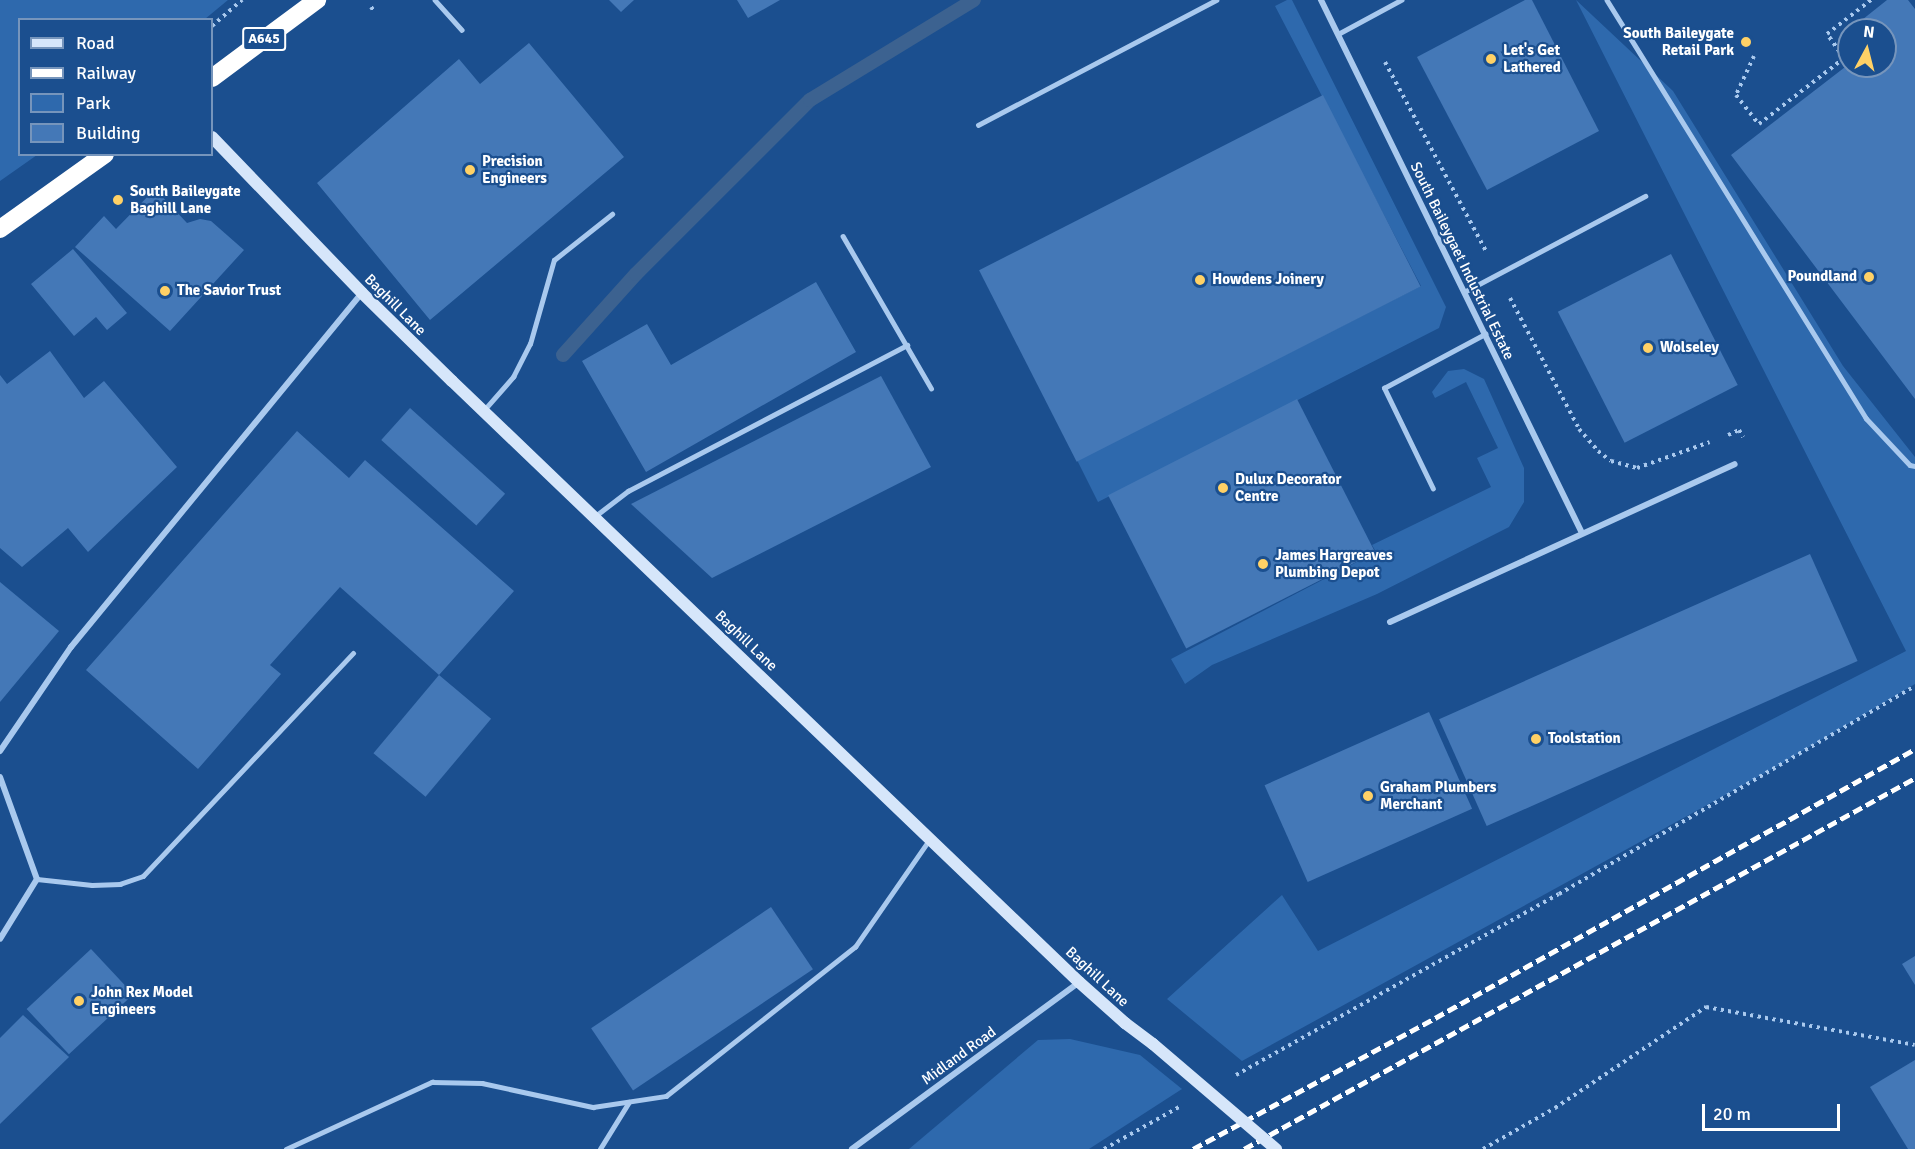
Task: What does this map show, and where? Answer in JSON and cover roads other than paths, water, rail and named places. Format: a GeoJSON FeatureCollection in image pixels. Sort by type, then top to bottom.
{"type":"FeatureCollection","features":[{"type":"Feature","properties":{"kind":"highway","name":"A645"},"geometry":{"type":"LineString","coordinates":[[213,77],[317,0]]}},
{"type":"Feature","properties":{"kind":"highway"},"geometry":{"type":"LineString","coordinates":[[0,229],[102,156]]}},
{"type":"Feature","properties":{"kind":"street","name":"South Baileygaet Industrial Estate"},"geometry":{"type":"LineString","coordinates":[[1321,0],[1582,533]]}},
{"type":"Feature","properties":{"kind":"street","name":"Baghill Lane"},"geometry":{"type":"LineString","coordinates":[[213,138],[362,293],[483,411],[1079,982],[1276,1149]]}},
{"type":"Feature","properties":{"kind":"street"},"geometry":{"type":"LineString","coordinates":[[0,751],[71,647],[362,293]]}},
{"type":"Feature","properties":{"kind":"street"},"geometry":{"type":"LineString","coordinates":[[1390,622],[1736,464]]}},
{"type":"Feature","properties":{"kind":"street"},"geometry":{"type":"LineString","coordinates":[[0,777],[37,879],[0,939]]}},
{"type":"Feature","properties":{"kind":"street","name":"Midland Road"},"geometry":{"type":"LineString","coordinates":[[852,1149],[1079,982]]}},
{"type":"Feature","properties":{"kind":"lane"},"geometry":{"type":"LineString","coordinates":[[435,0],[462,30]]}},
{"type":"Feature","properties":{"kind":"lane"},"geometry":{"type":"LineString","coordinates":[[978,125],[1216,0]]}},
{"type":"Feature","properties":{"kind":"lane"},"geometry":{"type":"LineString","coordinates":[[1338,34],[1401,0]]}},
{"type":"Feature","properties":{"kind":"lane"},"geometry":{"type":"LineString","coordinates":[[1607,0],[1866,418],[1910,465],[1915,466]]}},
{"type":"Feature","properties":{"kind":"lane"},"geometry":{"type":"LineString","coordinates":[[1464,292],[1645,196]]}},
{"type":"Feature","properties":{"kind":"lane"},"geometry":{"type":"LineString","coordinates":[[483,411],[513,377],[530,344],[554,260],[612,214]]}},
{"type":"Feature","properties":{"kind":"lane"},"geometry":{"type":"LineString","coordinates":[[843,236],[931,388]]}},
{"type":"Feature","properties":{"kind":"lane"},"geometry":{"type":"LineString","coordinates":[[1433,489],[1384,388],[1485,334]]}},
{"type":"Feature","properties":{"kind":"lane"},"geometry":{"type":"LineString","coordinates":[[594,517],[628,491],[907,345]]}},
{"type":"Feature","properties":{"kind":"lane"},"geometry":{"type":"LineString","coordinates":[[37,879],[92,885],[120,884],[143,876],[353,653]]}},
{"type":"Feature","properties":{"kind":"lane"},"geometry":{"type":"LineString","coordinates":[[286,1149],[432,1082],[482,1083],[593,1107],[666,1096],[855,947],[930,839]]}},
{"type":"Feature","properties":{"kind":"lane"},"geometry":{"type":"LineString","coordinates":[[600,1149],[629,1102]]}},
{"type":"Feature","properties":{"kind":"waterway"},"geometry":{"type":"LineString","coordinates":[[563,355],[636,274],[810,100],[974,0]]}},
{"type":"Feature","properties":{"kind":"railway"},"geometry":{"type":"LineString","coordinates":[[1193,1149],[1435,1018],[1915,749]]}},
{"type":"Feature","properties":{"kind":"railway"},"geometry":{"type":"LineString","coordinates":[[1244,1149],[1915,778]]}},
{"type":"Feature","properties":{"kind":"place","name":"South Baileygate Retail Park"},"geometry":{"type":"Point","coordinates":[1746,42]}},
{"type":"Feature","properties":{"kind":"place","name":"Let's Get Lathered"},"geometry":{"type":"Point","coordinates":[1491,59]}},
{"type":"Feature","properties":{"kind":"place","name":"Precision Engineers"},"geometry":{"type":"Point","coordinates":[470,170]}},
{"type":"Feature","properties":{"kind":"place","name":"South Baileygate Baghill Lane"},"geometry":{"type":"Point","coordinates":[118,200]}},
{"type":"Feature","properties":{"kind":"place","name":"Poundland"},"geometry":{"type":"Point","coordinates":[1869,277]}},
{"type":"Feature","properties":{"kind":"place","name":"Howdens Joinery"},"geometry":{"type":"Point","coordinates":[1200,280]}},
{"type":"Feature","properties":{"kind":"place","name":"The Savior Trust"},"geometry":{"type":"Point","coordinates":[165,291]}},
{"type":"Feature","properties":{"kind":"place","name":"Wolseley"},"geometry":{"type":"Point","coordinates":[1648,348]}},
{"type":"Feature","properties":{"kind":"place","name":"Dulux Decorator Centre"},"geometry":{"type":"Point","coordinates":[1223,488]}},
{"type":"Feature","properties":{"kind":"place","name":"James Hargreaves Plumbing Depot"},"geometry":{"type":"Point","coordinates":[1263,564]}},
{"type":"Feature","properties":{"kind":"place","name":"Toolstation"},"geometry":{"type":"Point","coordinates":[1536,739]}},
{"type":"Feature","properties":{"kind":"place","name":"Graham Plumbers Merchant"},"geometry":{"type":"Point","coordinates":[1368,796]}},
{"type":"Feature","properties":{"kind":"place","name":"John Rex Model Engineers"},"geometry":{"type":"Point","coordinates":[79,1001]}}]}
